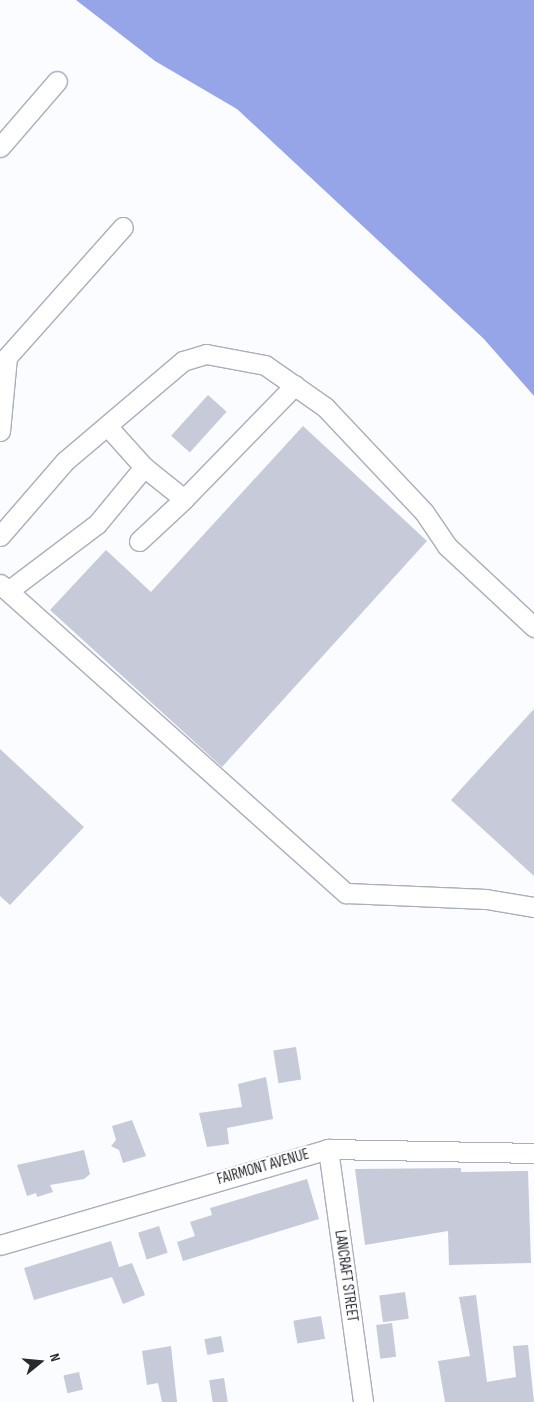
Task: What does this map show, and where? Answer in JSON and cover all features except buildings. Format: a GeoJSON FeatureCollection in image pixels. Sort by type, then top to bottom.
{"type":"FeatureCollection","features":[{"type":"Feature","properties":{"kind":"street"},"geometry":{"type":"LineString","coordinates":[[0,147],[57,80]]}},
{"type":"Feature","properties":{"kind":"street"},"geometry":{"type":"LineString","coordinates":[[0,431],[3,354],[123,227]]}},
{"type":"Feature","properties":{"kind":"street"},"geometry":{"type":"LineString","coordinates":[[0,536],[65,461],[183,361],[206,354],[265,365],[325,407],[424,512],[447,546],[534,626]]}},
{"type":"Feature","properties":{"kind":"street"},"geometry":{"type":"LineString","coordinates":[[140,542],[295,385]]}},
{"type":"Feature","properties":{"kind":"street"},"geometry":{"type":"LineString","coordinates":[[108,426],[144,466],[184,499]]}},
{"type":"Feature","properties":{"kind":"street"},"geometry":{"type":"LineString","coordinates":[[144,466],[97,524],[4,587],[346,893],[486,899],[534,908]]}},
{"type":"Feature","properties":{"kind":"street","name":"FAIRMONT AVENUE"},"geometry":{"type":"LineString","coordinates":[[0,1245],[328,1149],[534,1153]]}},
{"type":"Feature","properties":{"kind":"street","name":"LANCRAFT STREET"},"geometry":{"type":"LineString","coordinates":[[328,1149],[362,1402]]}},
{"type":"Feature","properties":{"kind":"water"},"geometry":{"type":"Polygon","coordinates":[[[76,0],[534,0],[534,396],[484,339],[237,109],[155,61],[76,0]]]}}]}
